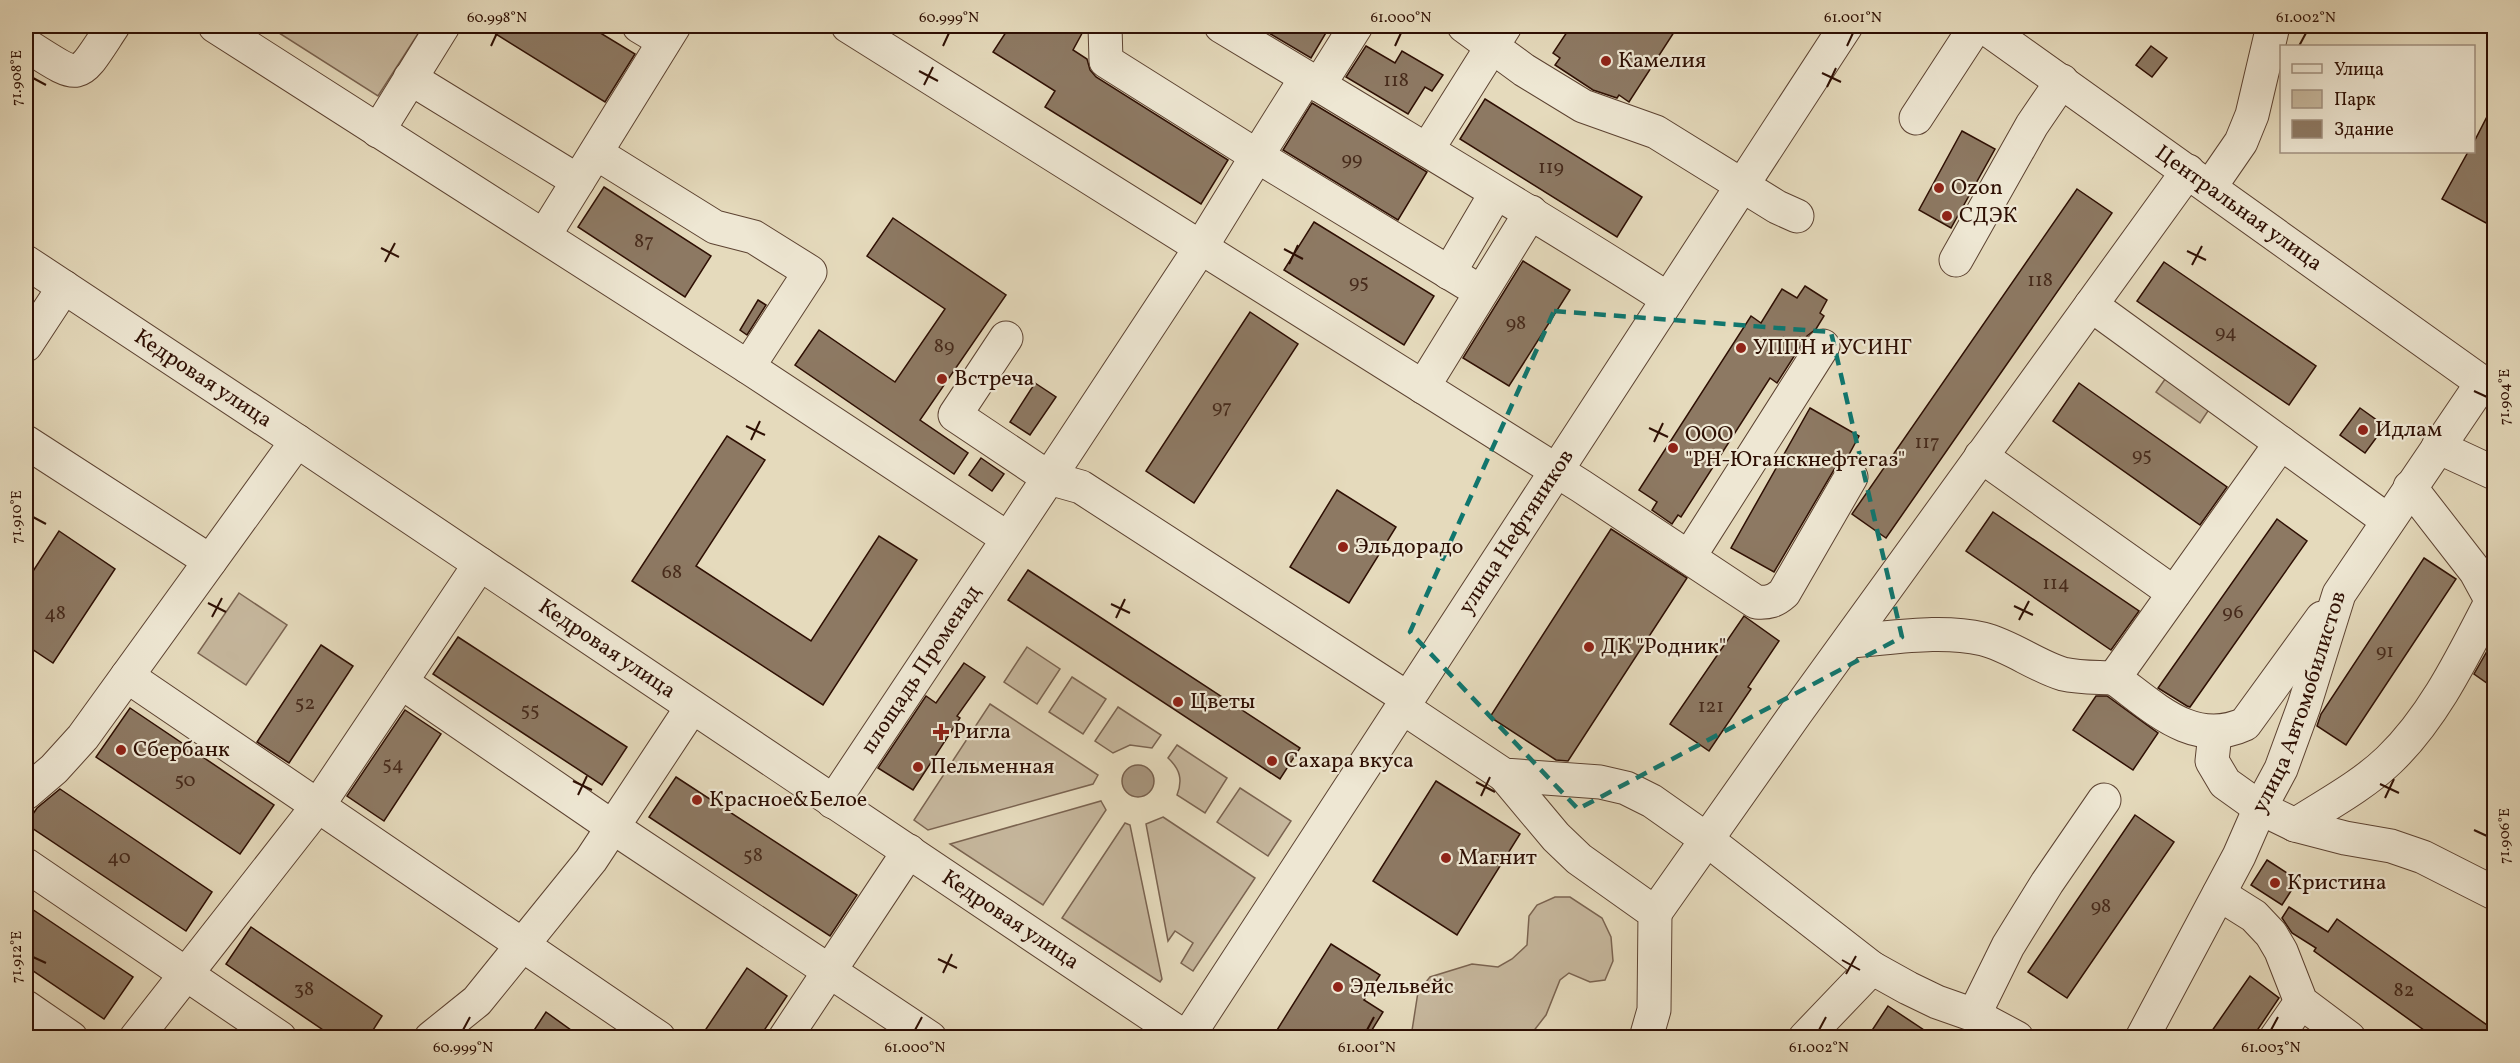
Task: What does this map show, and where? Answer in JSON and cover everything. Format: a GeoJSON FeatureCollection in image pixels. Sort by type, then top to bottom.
{"type":"FeatureCollection","features":[{"type":"Feature","properties":{"kind":"street"},"geometry":{"type":"LineString","coordinates":[[26,45],[65,70],[74,72],[83,69],[113,26]]}},
{"type":"Feature","properties":{"kind":"street"},"geometry":{"type":"LineString","coordinates":[[378,131],[443,26]]}},
{"type":"Feature","properties":{"kind":"street"},"geometry":{"type":"LineString","coordinates":[[848,26],[1423,387],[1689,556],[1747,597],[1766,603],[1776,600],[1784,593],[1851,477]]}},
{"type":"Feature","properties":{"kind":"street"},"geometry":{"type":"LineString","coordinates":[[1104,26],[1106,61],[1481,292]]}},
{"type":"Feature","properties":{"kind":"street"},"geometry":{"type":"LineString","coordinates":[[1221,26],[1531,212],[1668,299]]}},
{"type":"Feature","properties":{"kind":"street","name":"площадь Променад"},"geometry":{"type":"LineString","coordinates":[[833,802],[1201,247],[1257,156],[1356,26]]}},
{"type":"Feature","properties":{"kind":"street"},"geometry":{"type":"LineString","coordinates":[[1464,26],[1499,36],[1524,70],[1583,106],[1656,132],[1741,185],[1797,216]]}},
{"type":"Feature","properties":{"kind":"street","name":"улица Нефтяников"},"geometry":{"type":"LineString","coordinates":[[1187,1038],[1846,26]]}},
{"type":"Feature","properties":{"kind":"street"},"geometry":{"type":"LineString","coordinates":[[1916,118],[1976,26]]}},
{"type":"Feature","properties":{"kind":"street","name":"Центральная улица"},"geometry":{"type":"LineString","coordinates":[[1983,26],[2488,387]]}},
{"type":"Feature","properties":{"kind":"street"},"geometry":{"type":"LineString","coordinates":[[1646,1038],[1654,1011],[1655,913],[2091,305],[2199,179],[2241,142],[2252,115],[2273,26]]}},
{"type":"Feature","properties":{"kind":"street"},"geometry":{"type":"LineString","coordinates":[[229,29],[378,131],[748,367],[1007,538]]}},
{"type":"Feature","properties":{"kind":"street"},"geometry":{"type":"LineString","coordinates":[[544,236],[596,153],[659,31]]}},
{"type":"Feature","properties":{"kind":"street"},"geometry":{"type":"LineString","coordinates":[[1426,150],[1499,36]]}},
{"type":"Feature","properties":{"kind":"street"},"geometry":{"type":"LineString","coordinates":[[410,78],[578,181]]}},
{"type":"Feature","properties":{"kind":"street"},"geometry":{"type":"LineString","coordinates":[[1956,260],[2035,119],[2062,81]]}},
{"type":"Feature","properties":{"kind":"street"},"geometry":{"type":"LineString","coordinates":[[596,153],[715,227],[754,237],[810,272],[748,367]]}},
{"type":"Feature","properties":{"kind":"street"},"geometry":{"type":"LineString","coordinates":[[1449,273],[1496,193]]}},
{"type":"Feature","properties":{"kind":"street"},"geometry":{"type":"LineString","coordinates":[[1423,387],[1531,212]]}},
{"type":"Feature","properties":{"kind":"street","name":"Кедровая улица"},"geometry":{"type":"LineString","coordinates":[[26,262],[1187,1038]]}},
{"type":"Feature","properties":{"kind":"street"},"geometry":{"type":"LineString","coordinates":[[26,345],[64,287]]}},
{"type":"Feature","properties":{"kind":"street"},"geometry":{"type":"LineString","coordinates":[[2091,305],[2387,520]]}},
{"type":"Feature","properties":{"kind":"street"},"geometry":{"type":"LineString","coordinates":[[1006,338],[955,415],[1049,478],[1080,487],[1404,703],[1504,774],[1556,837],[1579,859],[1655,913]]}},
{"type":"Feature","properties":{"kind":"street"},"geometry":{"type":"LineString","coordinates":[[1689,556],[1823,346]]}},
{"type":"Feature","properties":{"kind":"street","name":"улица Автомобилистов"},"geometry":{"type":"LineString","coordinates":[[2142,1038],[2219,894],[2281,769],[2304,706],[2339,594],[2438,447],[2488,387]]}},
{"type":"Feature","properties":{"kind":"street"},"geometry":{"type":"LineString","coordinates":[[26,793],[54,769],[83,737],[297,441]]}},
{"type":"Feature","properties":{"kind":"street"},"geometry":{"type":"LineString","coordinates":[[26,442],[210,561]]}},
{"type":"Feature","properties":{"kind":"street"},"geometry":{"type":"LineString","coordinates":[[2114,678],[2281,443]]}},
{"type":"Feature","properties":{"kind":"street"},"geometry":{"type":"LineString","coordinates":[[2438,447],[2494,473]]}},
{"type":"Feature","properties":{"kind":"street"},"geometry":{"type":"LineString","coordinates":[[1068,449],[1080,487]]}},
{"type":"Feature","properties":{"kind":"street"},"geometry":{"type":"LineString","coordinates":[[1981,456],[2174,593]]}},
{"type":"Feature","properties":{"kind":"street"},"geometry":{"type":"LineString","coordinates":[[2295,825],[2352,788],[2389,760],[2422,722],[2493,604],[2476,572],[2410,488]]}},
{"type":"Feature","properties":{"kind":"street"},"geometry":{"type":"LineString","coordinates":[[136,1038],[317,807],[480,564]]}},
{"type":"Feature","properties":{"kind":"street"},"geometry":{"type":"LineString","coordinates":[[1849,641],[1941,635],[1986,640],[2061,673],[2075,677],[2114,678],[2176,722],[2193,729],[2215,733],[2230,731],[2245,724],[2339,594]]}},
{"type":"Feature","properties":{"kind":"street"},"geometry":{"type":"LineString","coordinates":[[127,676],[659,1038]]}},
{"type":"Feature","properties":{"kind":"street"},"geometry":{"type":"LineString","coordinates":[[401,682],[614,828],[930,1038]]}},
{"type":"Feature","properties":{"kind":"street"},"geometry":{"type":"LineString","coordinates":[[431,1038],[477,1001],[591,860],[692,707]]}},
{"type":"Feature","properties":{"kind":"street"},"geometry":{"type":"LineString","coordinates":[[2215,733],[2212,761],[2216,768],[2225,783],[2260,808],[2295,825],[2345,838],[2391,846],[2423,856],[2494,893]]}},
{"type":"Feature","properties":{"kind":"street"},"geometry":{"type":"LineString","coordinates":[[1504,774],[1600,782],[1626,788],[1652,801],[1706,839],[1872,968],[1937,1002],[1974,1015],[2017,1038]]}},
{"type":"Feature","properties":{"kind":"street"},"geometry":{"type":"LineString","coordinates":[[1974,1015],[2014,937],[2047,883],[2104,800]]}},
{"type":"Feature","properties":{"kind":"street"},"geometry":{"type":"LineString","coordinates":[[785,1038],[909,851]]}},
{"type":"Feature","properties":{"kind":"street"},"geometry":{"type":"LineString","coordinates":[[26,865],[280,1038]]}},
{"type":"Feature","properties":{"kind":"street"},"geometry":{"type":"LineString","coordinates":[[2219,894],[2254,916],[2271,934],[2281,951],[2301,1002],[2349,1038]]}},
{"type":"Feature","properties":{"kind":"street"},"geometry":{"type":"LineString","coordinates":[[1805,1038],[1872,968]]}},
{"type":"Feature","properties":{"kind":"street"},"geometry":{"type":"LineString","coordinates":[[2276,1038],[2301,1002]]}},
{"type":"Feature","properties":{"kind":"street"},"geometry":{"type":"LineString","coordinates":[[26,1007],[71,1038]]}},
{"type":"Feature","properties":{"kind":"highlighted area"},"geometry":{"type":"Polygon","coordinates":[[[1554,311],[1831,332],[1902,637],[1578,809],[1410,632],[1554,311]]]}},
{"type":"Feature","properties":{"kind":"green space"},"geometry":{"type":"Polygon","coordinates":[[[268,26],[423,26],[378,96],[268,26]]]}},
{"type":"Feature","properties":{"kind":"green space"},"geometry":{"type":"Polygon","coordinates":[[[2170,372],[2214,402],[2200,423],[2156,392],[2170,372]]]}},
{"type":"Feature","properties":{"kind":"green space"},"geometry":{"type":"Polygon","coordinates":[[[239,593],[287,625],[246,685],[198,653],[239,593]]]}},
{"type":"Feature","properties":{"kind":"green space"},"geometry":{"type":"Polygon","coordinates":[[[1027,647],[1060,669],[1037,704],[1004,682],[1027,647]]]}},
{"type":"Feature","properties":{"kind":"green space"},"geometry":{"type":"Polygon","coordinates":[[[1072,677],[1106,699],[1083,734],[1049,712],[1072,677]]]}},
{"type":"Feature","properties":{"kind":"green space"},"geometry":{"type":"Polygon","coordinates":[[[990,704],[1098,775],[1093,784],[928,830],[914,820],[990,704]]]}},
{"type":"Feature","properties":{"kind":"green space"},"geometry":{"type":"Polygon","coordinates":[[[1118,707],[1161,735],[1152,748],[1130,745],[1113,753],[1095,741],[1118,707]]]}},
{"type":"Feature","properties":{"kind":"green space"},"geometry":{"type":"Polygon","coordinates":[[[1177,745],[1227,778],[1205,813],[1177,795],[1180,784],[1179,775],[1168,758],[1177,745]]]}},
{"type":"Feature","properties":{"kind":"green space"},"geometry":{"type":"Polygon","coordinates":[[[1240,788],[1291,821],[1268,856],[1217,822],[1240,788]]]}},
{"type":"Feature","properties":{"kind":"green space"},"geometry":{"type":"Polygon","coordinates":[[[1101,801],[1106,810],[1043,905],[950,844],[1101,801]]]}},
{"type":"Feature","properties":{"kind":"green space"},"geometry":{"type":"Polygon","coordinates":[[[1163,817],[1255,878],[1193,971],[1181,963],[1193,943],[1175,931],[1168,941],[1146,824],[1163,817]]]}},
{"type":"Feature","properties":{"kind":"green space"},"geometry":{"type":"Polygon","coordinates":[[[1125,823],[1130,825],[1162,979],[1160,982],[1062,918],[1125,823]]]}},
{"type":"Feature","properties":{"kind":"green space"},"geometry":{"type":"Polygon","coordinates":[[[1555,897],[1570,897],[1602,918],[1611,937],[1613,961],[1605,980],[1590,982],[1569,973],[1560,980],[1546,1015],[1529,1037],[1411,1037],[1418,992],[1430,977],[1472,964],[1498,967],[1512,959],[1527,945],[1529,916],[1537,905],[1555,897]]]}},
{"type":"Feature","properties":{"kind":"shaded area"},"geometry":{"type":"Polygon","coordinates":[[[1138,765],[1149,770],[1154,781],[1149,792],[1138,797],[1127,792],[1122,781],[1127,770],[1138,765]]]}},
{"type":"Feature","properties":{"kind":"building"},"geometry":{"type":"Polygon","coordinates":[[[483,26],[589,26],[635,54],[605,102],[483,26]]]}},
{"type":"Feature","properties":{"kind":"building"},"geometry":{"type":"Polygon","coordinates":[[[1010,26],[1086,26],[1073,50],[1087,59],[1090,70],[1096,77],[1228,160],[1201,204],[1045,107],[1055,91],[993,52],[1010,26]]]}},
{"type":"Feature","properties":{"kind":"building"},"geometry":{"type":"Polygon","coordinates":[[[1257,26],[1330,26],[1311,58],[1257,26]]]}},
{"type":"Feature","properties":{"kind":"building","name":"Камелия"},"geometry":{"type":"Polygon","coordinates":[[[1571,26],[1678,26],[1629,102],[1619,95],[1617,98],[1593,90],[1555,65],[1560,58],[1553,53],[1571,26]]]}},
{"type":"Feature","properties":{"kind":"building"},"geometry":{"type":"Polygon","coordinates":[[[1366,46],[1395,63],[1402,51],[1443,75],[1432,91],[1425,87],[1408,114],[1346,77],[1366,46]]]}},
{"type":"Feature","properties":{"kind":"building"},"geometry":{"type":"Polygon","coordinates":[[[2151,46],[2167,58],[2152,77],[2136,65],[2151,46]]]}},
{"type":"Feature","properties":{"kind":"building"},"geometry":{"type":"Polygon","coordinates":[[[1485,99],[1642,197],[1617,237],[1460,139],[1485,99]]]}},
{"type":"Feature","properties":{"kind":"building"},"geometry":{"type":"Polygon","coordinates":[[[1312,103],[1427,172],[1398,220],[1283,150],[1312,103]]]}},
{"type":"Feature","properties":{"kind":"building"},"geometry":{"type":"Polygon","coordinates":[[[2494,103],[2494,208],[2486,223],[2442,199],[2467,153],[2475,153],[2475,140],[2494,103]]]}},
{"type":"Feature","properties":{"kind":"building"},"geometry":{"type":"Polygon","coordinates":[[[1962,131],[1995,149],[1951,228],[1919,210],[1962,131]]]}},
{"type":"Feature","properties":{"kind":"building"},"geometry":{"type":"Polygon","coordinates":[[[604,187],[711,256],[685,297],[578,227],[604,187]]]}},
{"type":"Feature","properties":{"kind":"building"},"geometry":{"type":"Polygon","coordinates":[[[2077,189],[2112,213],[1886,538],[1852,514],[2077,189]]]}},
{"type":"Feature","properties":{"kind":"building"},"geometry":{"type":"Polygon","coordinates":[[[893,218],[1006,295],[920,420],[968,453],[954,474],[795,365],[819,330],[895,382],[945,309],[867,256],[893,218]]]}},
{"type":"Feature","properties":{"kind":"building"},"geometry":{"type":"Polygon","coordinates":[[[1314,222],[1434,296],[1404,345],[1284,270],[1314,222]]]}},
{"type":"Feature","properties":{"kind":"building"},"geometry":{"type":"Polygon","coordinates":[[[1523,261],[1570,290],[1509,386],[1463,358],[1523,261]]]}},
{"type":"Feature","properties":{"kind":"building"},"geometry":{"type":"Polygon","coordinates":[[[2164,262],[2316,366],[2289,405],[2137,301],[2164,262]]]}},
{"type":"Feature","properties":{"kind":"building"},"geometry":{"type":"Polygon","coordinates":[[[1805,286],[1827,300],[1820,313],[1824,316],[1816,329],[1807,336],[1777,383],[1770,378],[1681,517],[1678,515],[1672,524],[1652,510],[1657,502],[1639,490],[1751,316],[1761,323],[1782,289],[1797,298],[1805,286]]]}},
{"type":"Feature","properties":{"kind":"building"},"geometry":{"type":"Polygon","coordinates":[[[758,300],[766,305],[747,335],[740,330],[758,300]]]}},
{"type":"Feature","properties":{"kind":"building"},"geometry":{"type":"Polygon","coordinates":[[[1250,312],[1298,344],[1194,503],[1146,471],[1250,312]]]}},
{"type":"Feature","properties":{"kind":"building"},"geometry":{"type":"Polygon","coordinates":[[[1035,383],[1056,397],[1030,435],[1010,422],[1035,383]]]}},
{"type":"Feature","properties":{"kind":"building"},"geometry":{"type":"Polygon","coordinates":[[[2079,383],[2227,487],[2200,525],[2053,421],[2079,383]]]}},
{"type":"Feature","properties":{"kind":"building"},"geometry":{"type":"Polygon","coordinates":[[[1810,408],[1859,436],[1846,460],[1835,468],[1774,572],[1731,548],[1810,408]]]}},
{"type":"Feature","properties":{"kind":"building","name":"Идлам"},"geometry":{"type":"Polygon","coordinates":[[[2360,408],[2385,426],[2365,453],[2340,435],[2360,408]]]}},
{"type":"Feature","properties":{"kind":"building"},"geometry":{"type":"Polygon","coordinates":[[[727,436],[765,460],[696,566],[811,641],[879,536],[917,560],[823,705],[632,581],[727,436]]]}},
{"type":"Feature","properties":{"kind":"building"},"geometry":{"type":"Polygon","coordinates":[[[981,458],[1004,474],[992,491],[969,475],[981,458]]]}},
{"type":"Feature","properties":{"kind":"building","name":"Эльдорадо"},"geometry":{"type":"Polygon","coordinates":[[[1337,490],[1396,527],[1349,603],[1290,567],[1337,490]]]}},
{"type":"Feature","properties":{"kind":"building"},"geometry":{"type":"Polygon","coordinates":[[[1993,512],[2139,611],[2111,650],[1966,551],[1993,512]]]}},
{"type":"Feature","properties":{"kind":"building"},"geometry":{"type":"Polygon","coordinates":[[[2277,519],[2307,541],[2190,707],[2187,706],[2158,688],[2277,519]]]}},
{"type":"Feature","properties":{"kind":"building","name":"ДК \"Родник\""},"geometry":{"type":"Polygon","coordinates":[[[1611,529],[1687,578],[1568,761],[1556,760],[1490,717],[1611,529]]]}},
{"type":"Feature","properties":{"kind":"building"},"geometry":{"type":"Polygon","coordinates":[[[59,531],[115,569],[53,663],[26,645],[26,582],[59,531]]]}},
{"type":"Feature","properties":{"kind":"building"},"geometry":{"type":"Polygon","coordinates":[[[2424,558],[2456,579],[2346,745],[2317,726],[2321,714],[2424,558]]]}},
{"type":"Feature","properties":{"kind":"building"},"geometry":{"type":"Polygon","coordinates":[[[1028,570],[1300,748],[1280,779],[1008,600],[1028,570]]]}},
{"type":"Feature","properties":{"kind":"building"},"geometry":{"type":"Polygon","coordinates":[[[1744,616],[1779,641],[1748,687],[1751,689],[1709,751],[1670,724],[1744,616]]]}},
{"type":"Feature","properties":{"kind":"building"},"geometry":{"type":"Polygon","coordinates":[[[458,637],[627,747],[602,785],[433,674],[458,637]]]}},
{"type":"Feature","properties":{"kind":"building"},"geometry":{"type":"Polygon","coordinates":[[[2494,639],[2494,688],[2474,674],[2494,639]]]}},
{"type":"Feature","properties":{"kind":"building"},"geometry":{"type":"Polygon","coordinates":[[[321,645],[353,666],[289,763],[257,742],[321,645]]]}},
{"type":"Feature","properties":{"kind":"building"},"geometry":{"type":"Polygon","coordinates":[[[964,663],[985,677],[957,716],[960,718],[913,790],[878,768],[926,696],[936,703],[964,663]]]}},
{"type":"Feature","properties":{"kind":"building"},"geometry":{"type":"Polygon","coordinates":[[[2096,696],[2107,696],[2158,733],[2133,770],[2073,730],[2096,696]]]}},
{"type":"Feature","properties":{"kind":"building"},"geometry":{"type":"Polygon","coordinates":[[[130,708],[274,805],[240,854],[96,757],[130,708]]]}},
{"type":"Feature","properties":{"kind":"building"},"geometry":{"type":"Polygon","coordinates":[[[405,710],[441,734],[384,821],[347,796],[405,710]]]}},
{"type":"Feature","properties":{"kind":"building"},"geometry":{"type":"Polygon","coordinates":[[[676,777],[857,895],[830,936],[649,817],[676,777]]]}},
{"type":"Feature","properties":{"kind":"building","name":"Магнит"},"geometry":{"type":"Polygon","coordinates":[[[1436,781],[1520,834],[1457,935],[1373,881],[1436,781]]]}},
{"type":"Feature","properties":{"kind":"building"},"geometry":{"type":"Polygon","coordinates":[[[60,789],[212,892],[186,931],[26,824],[37,808],[60,789]]]}},
{"type":"Feature","properties":{"kind":"building"},"geometry":{"type":"Polygon","coordinates":[[[2135,815],[2174,842],[2067,998],[2028,972],[2135,815]]]}},
{"type":"Feature","properties":{"kind":"building","name":"Кристина"},"geometry":{"type":"Polygon","coordinates":[[[2267,860],[2298,880],[2282,905],[2251,885],[2267,860]]]}},
{"type":"Feature","properties":{"kind":"building"},"geometry":{"type":"Polygon","coordinates":[[[26,905],[133,977],[104,1019],[26,966],[26,905]]]}},
{"type":"Feature","properties":{"kind":"building"},"geometry":{"type":"Polygon","coordinates":[[[2289,907],[2328,932],[2337,919],[2494,1030],[2494,1038],[2435,1038],[2314,951],[2316,948],[2292,933],[2282,918],[2289,907]]]}},
{"type":"Feature","properties":{"kind":"building"},"geometry":{"type":"Polygon","coordinates":[[[251,927],[382,1016],[368,1038],[335,1038],[226,964],[251,927]]]}},
{"type":"Feature","properties":{"kind":"building","name":"Эдельвейс"},"geometry":{"type":"Polygon","coordinates":[[[1331,944],[1380,975],[1364,1000],[1383,1012],[1367,1038],[1272,1038],[1331,944]]]}},
{"type":"Feature","properties":{"kind":"building"},"geometry":{"type":"Polygon","coordinates":[[[747,968],[787,996],[759,1038],[700,1038],[747,968]]]}},
{"type":"Feature","properties":{"kind":"building"},"geometry":{"type":"Polygon","coordinates":[[[2250,976],[2279,998],[2252,1038],[2207,1038],[2250,976]]]}},
{"type":"Feature","properties":{"kind":"building"},"geometry":{"type":"Polygon","coordinates":[[[1888,1006],[1936,1038],[1867,1038],[1888,1006]]]}},
{"type":"Feature","properties":{"kind":"building"},"geometry":{"type":"Polygon","coordinates":[[[546,1012],[582,1038],[529,1038],[546,1012]]]}},
{"type":"Feature","properties":{"kind":"place","name":"Камелия"},"geometry":{"type":"Point","coordinates":[1606,61]}},
{"type":"Feature","properties":{"kind":"place","name":"Ozon"},"geometry":{"type":"Point","coordinates":[1939,188]}},
{"type":"Feature","properties":{"kind":"place","name":"СДЭК"},"geometry":{"type":"Point","coordinates":[1947,216]}},
{"type":"Feature","properties":{"kind":"place","name":"УППН и УСИНГ"},"geometry":{"type":"Point","coordinates":[1741,348]}},
{"type":"Feature","properties":{"kind":"place","name":"Встреча"},"geometry":{"type":"Point","coordinates":[942,379]}},
{"type":"Feature","properties":{"kind":"place","name":"Идлам"},"geometry":{"type":"Point","coordinates":[2363,430]}},
{"type":"Feature","properties":{"kind":"place","name":"ООО \"РН-Юганскнефтегаз\""},"geometry":{"type":"Point","coordinates":[1673,448]}},
{"type":"Feature","properties":{"kind":"place","name":"Эльдорадо"},"geometry":{"type":"Point","coordinates":[1343,547]}},
{"type":"Feature","properties":{"kind":"place","name":"ДК \"Родник\""},"geometry":{"type":"Point","coordinates":[1589,647]}},
{"type":"Feature","properties":{"kind":"place","name":"Цветы"},"geometry":{"type":"Point","coordinates":[1178,702]}},
{"type":"Feature","properties":{"kind":"place","name":"Ригла"},"geometry":{"type":"Point","coordinates":[941,732]}},
{"type":"Feature","properties":{"kind":"place","name":"Сбербанк"},"geometry":{"type":"Point","coordinates":[121,750]}},
{"type":"Feature","properties":{"kind":"place","name":"Сахара вкуса"},"geometry":{"type":"Point","coordinates":[1272,761]}},
{"type":"Feature","properties":{"kind":"place","name":"Пельменная"},"geometry":{"type":"Point","coordinates":[918,767]}},
{"type":"Feature","properties":{"kind":"place","name":"Красное&Белое"},"geometry":{"type":"Point","coordinates":[697,800]}},
{"type":"Feature","properties":{"kind":"place","name":"Магнит"},"geometry":{"type":"Point","coordinates":[1446,858]}},
{"type":"Feature","properties":{"kind":"place","name":"Кристина"},"geometry":{"type":"Point","coordinates":[2275,883]}},
{"type":"Feature","properties":{"kind":"place","name":"Эдельвейс"},"geometry":{"type":"Point","coordinates":[1338,987]}}]}
